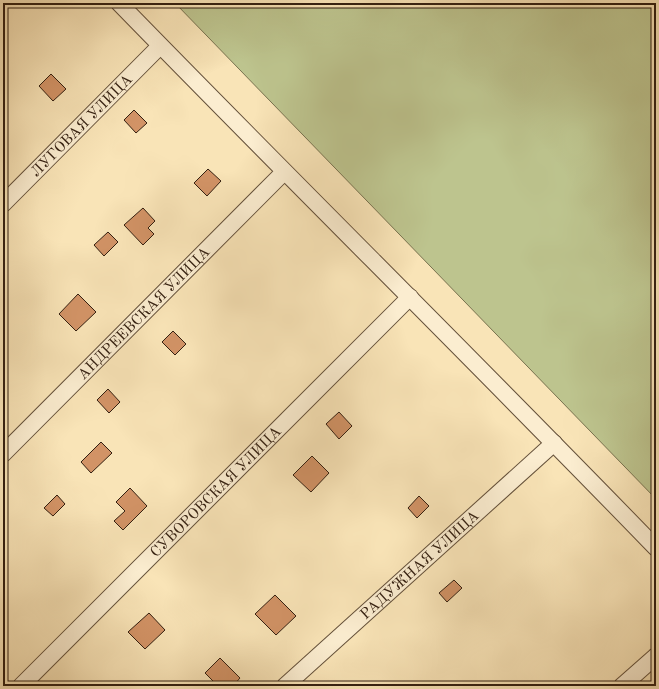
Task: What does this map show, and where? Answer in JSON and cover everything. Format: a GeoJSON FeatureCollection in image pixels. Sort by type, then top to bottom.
{"type":"FeatureCollection","features":[{"type":"Feature","properties":{"kind":"street"},"geometry":{"type":"LineString","coordinates":[[119,3],[656,548]]}},
{"type":"Feature","properties":{"kind":"street","name":"ЛУГОВАЯ УЛИЦА"},"geometry":{"type":"LineString","coordinates":[[3,204],[160,46]]}},
{"type":"Feature","properties":{"kind":"street","name":"АНДРЕЕВСКАЯ УЛИЦА"},"geometry":{"type":"LineString","coordinates":[[3,454],[284,172]]}},
{"type":"Feature","properties":{"kind":"street","name":"СУВОРОВСКАЯ УЛИЦА"},"geometry":{"type":"LineString","coordinates":[[21,686],[410,297]]}},
{"type":"Feature","properties":{"kind":"street","name":"РАДУЖНАЯ УЛИЦА"},"geometry":{"type":"LineString","coordinates":[[285,686],[554,443]]}},
{"type":"Feature","properties":{"kind":"street"},"geometry":{"type":"LineString","coordinates":[[622,686],[656,656]]}},
{"type":"Feature","properties":{"kind":"green space"},"geometry":{"type":"Polygon","coordinates":[[[175,3],[656,3],[656,499],[175,3]]]}},
{"type":"Feature","properties":{"kind":"building"},"geometry":{"type":"Polygon","coordinates":[[[51,74],[66,89],[53,101],[39,86],[51,74]]]}},
{"type":"Feature","properties":{"kind":"building"},"geometry":{"type":"Polygon","coordinates":[[[134,110],[147,123],[136,133],[124,120],[134,110]]]}},
{"type":"Feature","properties":{"kind":"building"},"geometry":{"type":"Polygon","coordinates":[[[208,169],[221,181],[207,196],[194,183],[208,169]]]}},
{"type":"Feature","properties":{"kind":"building"},"geometry":{"type":"Polygon","coordinates":[[[143,208],[155,221],[148,228],[154,234],[143,245],[124,225],[143,208]]]}},
{"type":"Feature","properties":{"kind":"building"},"geometry":{"type":"Polygon","coordinates":[[[108,232],[118,242],[104,256],[94,245],[108,232]]]}},
{"type":"Feature","properties":{"kind":"building"},"geometry":{"type":"Polygon","coordinates":[[[78,294],[96,312],[76,331],[59,314],[78,294]]]}},
{"type":"Feature","properties":{"kind":"building"},"geometry":{"type":"Polygon","coordinates":[[[173,331],[186,344],[175,355],[162,342],[173,331]]]}},
{"type":"Feature","properties":{"kind":"building"},"geometry":{"type":"Polygon","coordinates":[[[108,389],[120,402],[109,413],[97,400],[108,389]]]}},
{"type":"Feature","properties":{"kind":"building"},"geometry":{"type":"Polygon","coordinates":[[[339,412],[352,426],[339,439],[326,424],[339,412]]]}},
{"type":"Feature","properties":{"kind":"building"},"geometry":{"type":"Polygon","coordinates":[[[101,442],[112,453],[91,473],[81,462],[101,442]]]}},
{"type":"Feature","properties":{"kind":"building"},"geometry":{"type":"Polygon","coordinates":[[[312,456],[329,473],[311,492],[293,475],[312,456]]]}},
{"type":"Feature","properties":{"kind":"building"},"geometry":{"type":"Polygon","coordinates":[[[130,488],[147,506],[123,530],[114,521],[125,511],[116,502],[130,488]]]}},
{"type":"Feature","properties":{"kind":"building"},"geometry":{"type":"Polygon","coordinates":[[[57,495],[65,504],[53,516],[44,508],[57,495]]]}},
{"type":"Feature","properties":{"kind":"building"},"geometry":{"type":"Polygon","coordinates":[[[419,496],[429,506],[417,518],[408,508],[419,496]]]}},
{"type":"Feature","properties":{"kind":"building"},"geometry":{"type":"Polygon","coordinates":[[[454,580],[462,588],[447,602],[439,593],[454,580]]]}},
{"type":"Feature","properties":{"kind":"building"},"geometry":{"type":"Polygon","coordinates":[[[275,595],[296,616],[276,635],[255,614],[275,595]]]}},
{"type":"Feature","properties":{"kind":"building"},"geometry":{"type":"Polygon","coordinates":[[[149,613],[165,630],[145,649],[128,632],[149,613]]]}},
{"type":"Feature","properties":{"kind":"building"},"geometry":{"type":"Polygon","coordinates":[[[220,658],[240,678],[233,686],[218,686],[205,673],[220,658]]]}}]}
